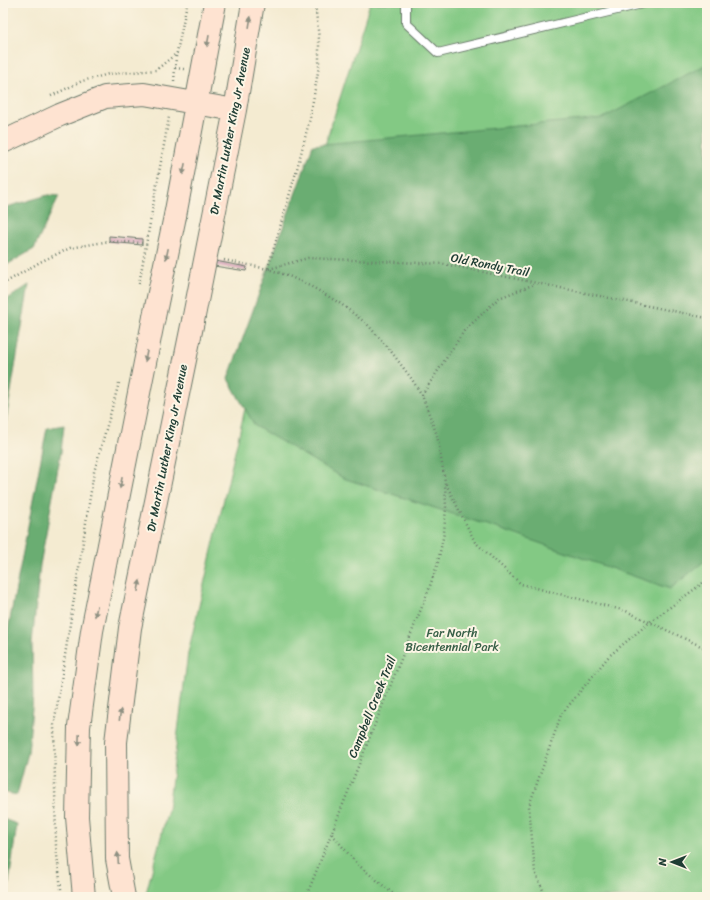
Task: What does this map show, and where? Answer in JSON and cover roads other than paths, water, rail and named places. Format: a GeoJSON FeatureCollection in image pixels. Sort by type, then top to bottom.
{"type":"FeatureCollection","features":[{"type":"Feature","properties":{"kind":"street"},"geometry":{"type":"LineString","coordinates":[[84,897],[77,817],[80,720],[92,631],[175,216],[215,3]]}},
{"type":"Feature","properties":{"kind":"street","name":"Dr Martin Luther King Jr Avenue"},"geometry":{"type":"LineString","coordinates":[[124,897],[117,860],[116,742],[130,628],[235,110],[253,3]]}},
{"type":"Feature","properties":{"kind":"street"},"geometry":{"type":"LineString","coordinates":[[3,142],[60,115],[105,97],[144,94],[235,110]]}},
{"type":"Feature","properties":{"kind":"lane"},"geometry":{"type":"LineString","coordinates":[[406,3],[406,23],[438,53],[646,3]]}},
{"type":"Feature","properties":{"kind":"park label","name":"Far North Bicentennial Park"},"geometry":{"type":"Point","coordinates":[452,640]}}]}
